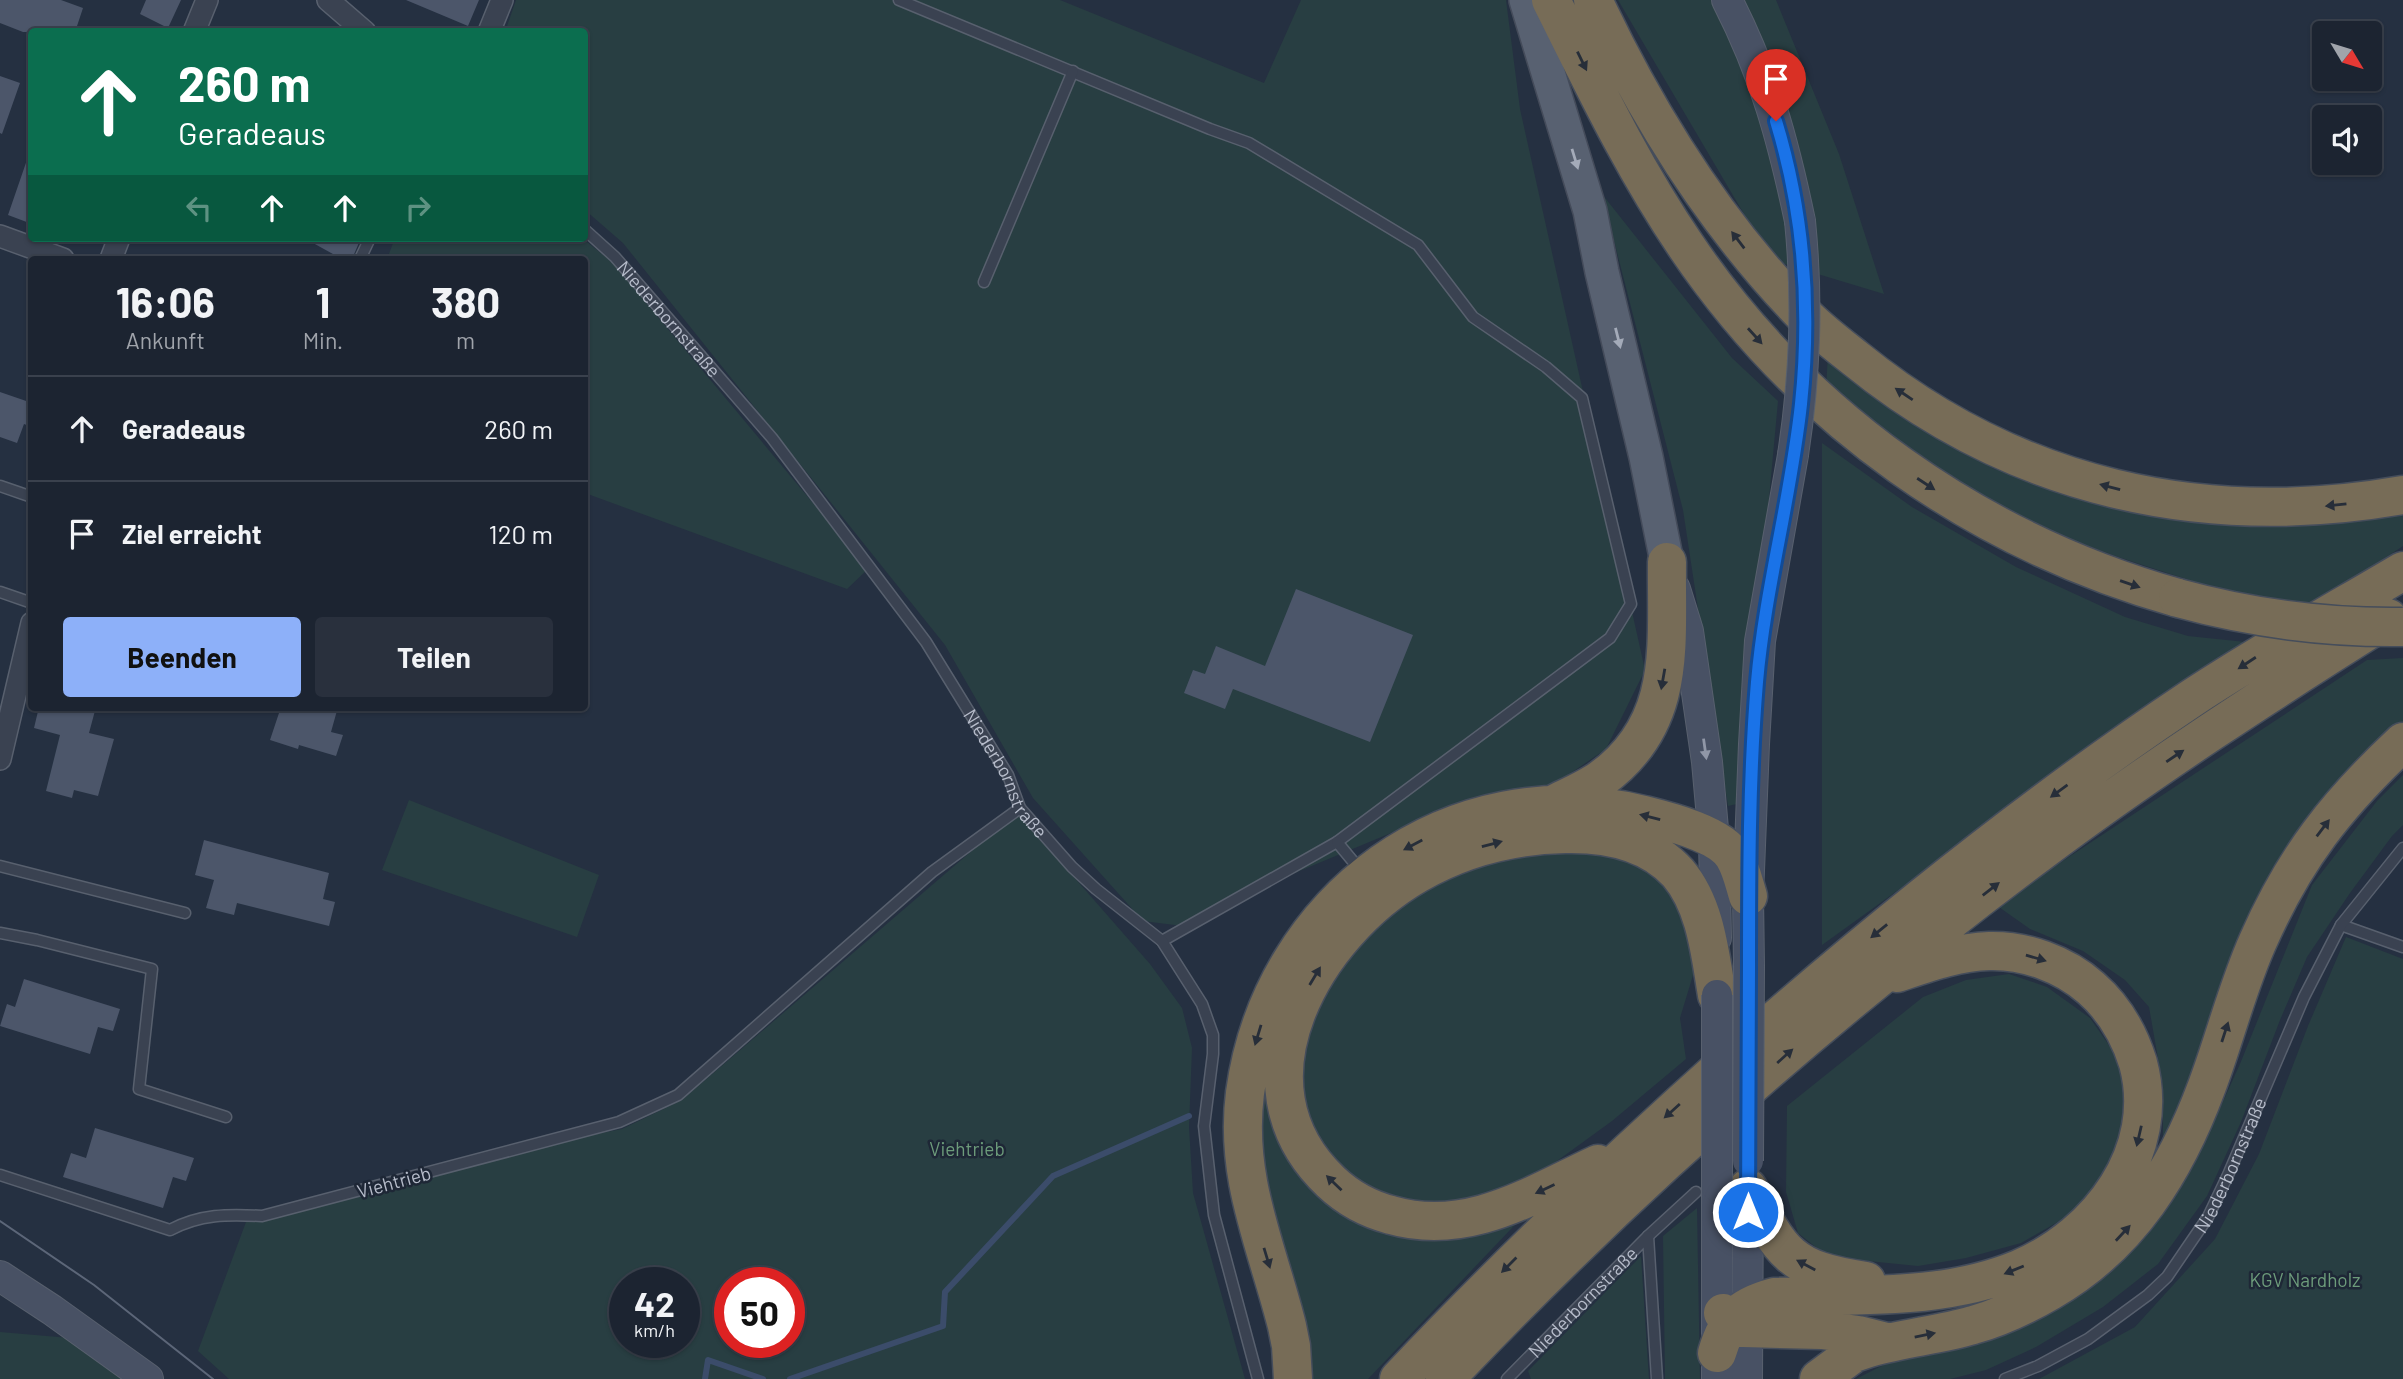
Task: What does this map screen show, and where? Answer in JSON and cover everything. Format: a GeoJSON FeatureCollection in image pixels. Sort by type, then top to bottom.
{"type":"FeatureCollection","features":[{"type":"Feature","properties":{"kind":"highway"},"geometry":{"type":"LineString","coordinates":[[1551,0],[1615,128],[1646,184],[1686,246],[1754,335],[1801,384],[1881,453],[1914,476],[2015,536],[2072,562],[2142,588],[2204,605],[2295,621],[2403,627]]}},
{"type":"Feature","properties":{"kind":"highway"},"geometry":{"type":"LineString","coordinates":[[1592,0],[1650,109],[1711,205],[1742,246],[1802,313],[1878,377],[1919,405],[1989,444],[2029,461],[2063,474],[2164,499],[2210,505],[2284,508],[2362,502],[2403,495]]}},
{"type":"Feature","properties":{"kind":"highway"},"geometry":{"type":"LineString","coordinates":[[1549,806],[1590,786],[1618,766],[1633,750],[1647,728],[1659,702],[1665,673],[1667,562]]}},
{"type":"Feature","properties":{"kind":"highway"},"geometry":{"type":"LineString","coordinates":[[1399,1379],[1472,1301],[1629,1150],[1860,947],[2011,826],[2192,698],[2277,643],[2403,571]]}},
{"type":"Feature","properties":{"kind":"highway"},"geometry":{"type":"LineString","coordinates":[[1445,1379],[1570,1252],[1672,1156],[1875,981],[2039,852],[2253,703],[2403,608]]}},
{"type":"Feature","properties":{"kind":"highway"},"geometry":{"type":"LineString","coordinates":[[1819,1379],[1854,1353],[1888,1342],[1970,1326],[2025,1304],[2076,1275],[2103,1253],[2136,1219],[2162,1182],[2193,1120],[2208,1085],[2247,966],[2295,868],[2333,814],[2403,742]]}},
{"type":"Feature","properties":{"kind":"highway"},"geometry":{"type":"LineString","coordinates":[[1293,1379],[1287,1326],[1248,1191],[1244,1142],[1245,1096],[1256,1041],[1271,1000],[1317,923],[1366,874],[1440,832],[1484,816],[1549,806],[1595,806],[1636,813],[1669,821],[1714,840],[1732,853],[1748,896]]}},
{"type":"Feature","properties":{"kind":"highway"},"geometry":{"type":"LineString","coordinates":[[1629,1150],[1512,1204],[1470,1219],[1431,1223],[1379,1212],[1344,1193],[1328,1179],[1299,1137],[1286,1096],[1284,1074],[1291,1023],[1314,975],[1337,944],[1364,913],[1398,886],[1438,863],[1479,847],[1548,835],[1603,836],[1628,841],[1661,858],[1678,874],[1696,905],[1706,933],[1717,995]]}},
{"type":"Feature","properties":{"kind":"highway"},"geometry":{"type":"LineString","coordinates":[[1730,1331],[1774,1297],[1863,1296],[1966,1286],[2022,1268],[2065,1242],[2099,1212],[2122,1181],[2132,1159],[2143,1114],[2141,1077],[2134,1051],[2112,1010],[2084,981],[2049,962],[2015,953],[1990,951],[1943,958],[1875,981]]}},
{"type":"Feature","properties":{"kind":"highway"},"geometry":{"type":"LineString","coordinates":[[1728,1182],[1790,1255],[1805,1266],[1838,1277],[1919,1291]]}},
{"type":"Feature","properties":{"kind":"highway"},"geometry":{"type":"LineString","coordinates":[[1730,1331],[1822,1330],[1888,1342]]}},
{"type":"Feature","properties":{"kind":"main road"},"geometry":{"type":"LineString","coordinates":[[1526,0],[1590,211],[1667,562],[1688,631],[1707,762],[1714,840],[1717,995],[1728,1182],[1730,1331],[1747,1379]]}},
{"type":"Feature","properties":{"kind":"main road"},"geometry":{"type":"LineString","coordinates":[[1727,0],[1749,43],[1786,155],[1800,221],[1806,295],[1801,405],[1760,641],[1748,896],[1749,966],[1728,1182]]}},
{"type":"Feature","properties":{"kind":"main road"},"geometry":{"type":"LineString","coordinates":[[0,1276],[148,1379]]}},
{"type":"Feature","properties":{"kind":"street"},"geometry":{"type":"LineString","coordinates":[[196,28],[207,0]]}},
{"type":"Feature","properties":{"kind":"street"},"geometry":{"type":"LineString","coordinates":[[328,0],[360,28]]}},
{"type":"Feature","properties":{"kind":"street"},"geometry":{"type":"LineString","coordinates":[[491,28],[502,0]]}},
{"type":"Feature","properties":{"kind":"street"},"geometry":{"type":"LineString","coordinates":[[0,236],[55,256]]}},
{"type":"Feature","properties":{"kind":"street"},"geometry":{"type":"LineString","coordinates":[[1,746],[28,639]]}},
{"type":"Feature","properties":{"kind":"lane"},"geometry":{"type":"LineString","coordinates":[[899,0],[1210,129],[1249,142],[1418,246],[1473,317],[1546,367],[1582,398],[1631,604],[1610,638],[1337,842],[1162,941]]}},
{"type":"Feature","properties":{"kind":"lane"},"geometry":{"type":"LineString","coordinates":[[984,282],[1073,71]]}},
{"type":"Feature","properties":{"kind":"lane","name":"Niederbornstraße"},"geometry":{"type":"LineString","coordinates":[[588,233],[615,257],[772,438],[926,642],[1008,775],[1020,808],[1072,867],[1162,941],[1202,1004],[1213,1035],[1204,1126],[1210,1191],[1258,1379]]}},
{"type":"Feature","properties":{"kind":"lane"},"geometry":{"type":"LineString","coordinates":[[0,486],[28,496]]}},
{"type":"Feature","properties":{"kind":"lane"},"geometry":{"type":"LineString","coordinates":[[0,592],[28,602]]}},
{"type":"Feature","properties":{"kind":"lane","name":"Viehtrieb"},"geometry":{"type":"LineString","coordinates":[[0,1175],[170,1230],[205,1216],[262,1216],[619,1122],[678,1095],[939,866],[1020,808]]}},
{"type":"Feature","properties":{"kind":"lane"},"geometry":{"type":"LineString","coordinates":[[1337,842],[1356,865]]}},
{"type":"Feature","properties":{"kind":"lane","name":"Niederbornstraße"},"geometry":{"type":"LineString","coordinates":[[2005,1379],[2038,1366],[2088,1339],[2168,1277],[2208,1217],[2304,997],[2340,925],[2403,848]]}},
{"type":"Feature","properties":{"kind":"lane"},"geometry":{"type":"LineString","coordinates":[[0,866],[185,913]]}},
{"type":"Feature","properties":{"kind":"lane"},"geometry":{"type":"LineString","coordinates":[[2340,925],[2403,947]]}},
{"type":"Feature","properties":{"kind":"lane"},"geometry":{"type":"LineString","coordinates":[[0,933],[152,969],[139,1088],[226,1116]]}},
{"type":"Feature","properties":{"kind":"lane"},"geometry":{"type":"LineString","coordinates":[[1648,1236],[1728,1182]]}},
{"type":"Feature","properties":{"kind":"lane","name":"Niederbornstraße"},"geometry":{"type":"LineString","coordinates":[[1507,1379],[1648,1236]]}},
{"type":"Feature","properties":{"kind":"lane","name":"Niederbornstraße"},"geometry":{"type":"LineString","coordinates":[[1648,1236],[1657,1379]]}},
{"type":"Feature","properties":{"kind":"green space"},"geometry":{"type":"Polygon","coordinates":[[[516,0],[1060,0],[1264,83],[1301,0],[1506,0],[1520,109],[1645,670],[1606,749],[1546,790],[1415,823],[1242,895],[1183,926],[1143,921],[1033,798],[945,645],[623,243],[588,213],[588,28],[506,28],[516,0]]]}},
{"type":"Feature","properties":{"kind":"green space"},"geometry":{"type":"Polygon","coordinates":[[[1618,0],[1776,0],[1839,154],[1884,294],[1771,260],[1618,0]]]}},
{"type":"Feature","properties":{"kind":"green space"},"geometry":{"type":"Polygon","coordinates":[[[1602,194],[1732,358],[1778,401],[1764,553],[1742,680],[1741,803],[1728,806],[1683,510],[1602,194]]]}},
{"type":"Feature","properties":{"kind":"green space"},"geometry":{"type":"Polygon","coordinates":[[[393,242],[587,242],[612,262],[868,569],[847,589],[588,494],[588,256],[388,256],[393,242]]]}},
{"type":"Feature","properties":{"kind":"green space"},"geometry":{"type":"Polygon","coordinates":[[[1828,353],[1994,469],[2200,519],[2403,516],[2403,546],[2315,604],[2229,593],[2118,557],[2042,529],[1957,485],[1826,391],[1828,353]]]}},
{"type":"Feature","properties":{"kind":"green space"},"geometry":{"type":"Polygon","coordinates":[[[1822,443],[1912,507],[2016,567],[2125,617],[2188,636],[2255,643],[2116,733],[1822,945],[1822,443]]]}},
{"type":"Feature","properties":{"kind":"green space"},"geometry":{"type":"Polygon","coordinates":[[[2403,658],[2403,727],[2310,826],[2163,1150],[2163,1087],[2149,1007],[2125,980],[2083,951],[2030,929],[1996,905],[2367,660],[2403,658]]]}},
{"type":"Feature","properties":{"kind":"green space"},"geometry":{"type":"Polygon","coordinates":[[[2403,775],[2403,825],[2350,893],[2307,957],[2241,1122],[2207,1196],[2158,1264],[2103,1307],[2036,1347],[1986,1370],[1950,1379],[1856,1379],[1897,1358],[2112,1269],[2160,1219],[2194,1165],[2240,1064],[2312,885],[2377,801],[2403,775]]]}},
{"type":"Feature","properties":{"kind":"green space"},"geometry":{"type":"Polygon","coordinates":[[[409,800],[599,875],[577,937],[382,870],[409,800]]]}},
{"type":"Feature","properties":{"kind":"green space","name":"Viehtrieb"},"geometry":{"type":"Polygon","coordinates":[[[1017,812],[1150,964],[1182,1008],[1192,1048],[1189,1127],[1193,1193],[1245,1379],[229,1379],[198,1351],[246,1222],[501,1153],[622,1129],[682,1100],[1017,812]]]}},
{"type":"Feature","properties":{"kind":"green space"},"geometry":{"type":"Polygon","coordinates":[[[1565,845],[1619,856],[1649,868],[1665,885],[1683,917],[1697,962],[1680,1018],[1686,1059],[1612,1121],[1535,1177],[1478,1203],[1379,1202],[1316,1141],[1298,1099],[1301,1015],[1364,932],[1434,878],[1565,845]]]}},
{"type":"Feature","properties":{"kind":"green space","name":"KGV Nardholz"},"geometry":{"type":"Polygon","coordinates":[[[2346,937],[2403,959],[2403,1379],[2039,1379],[2135,1327],[2215,1239],[2259,1154],[2308,1026],[2346,937]]]}},
{"type":"Feature","properties":{"kind":"green space"},"geometry":{"type":"Polygon","coordinates":[[[2009,974],[2047,987],[2090,1018],[2111,1048],[2122,1076],[2126,1124],[2106,1177],[2070,1215],[2021,1243],[1966,1258],[1918,1266],[1828,1257],[1798,1233],[1786,1192],[1787,1106],[1923,997],[1966,980],[2009,974]]]}},
{"type":"Feature","properties":{"kind":"green space"},"geometry":{"type":"Polygon","coordinates":[[[1265,1055],[1338,1203],[1532,1207],[1368,1379],[1303,1379],[1255,1141],[1265,1055]]]}},
{"type":"Feature","properties":{"kind":"green space"},"geometry":{"type":"Polygon","coordinates":[[[1697,1208],[1700,1379],[1665,1379],[1663,1236],[1697,1208]]]}},
{"type":"Feature","properties":{"kind":"green space"},"geometry":{"type":"Polygon","coordinates":[[[1641,1256],[1649,1379],[1531,1379],[1528,1371],[1641,1256]]]}},
{"type":"Feature","properties":{"kind":"green space"},"geometry":{"type":"Polygon","coordinates":[[[0,1332],[70,1338],[125,1379],[0,1379],[0,1332]]]}},
{"type":"Feature","properties":{"kind":"building"},"geometry":{"type":"Polygon","coordinates":[[[0,0],[61,0],[83,8],[76,28],[28,28],[28,32],[23,32],[0,23],[0,0]]]}},
{"type":"Feature","properties":{"kind":"building"},"geometry":{"type":"Polygon","coordinates":[[[146,0],[181,0],[168,28],[140,14],[146,0]]]}},
{"type":"Feature","properties":{"kind":"building"},"geometry":{"type":"Polygon","coordinates":[[[406,0],[479,0],[468,26],[406,0]]]}},
{"type":"Feature","properties":{"kind":"building"},"geometry":{"type":"Polygon","coordinates":[[[0,76],[20,83],[2,134],[0,133],[0,76]]]}},
{"type":"Feature","properties":{"kind":"building"},"geometry":{"type":"Polygon","coordinates":[[[28,157],[28,222],[8,215],[28,157]]]}},
{"type":"Feature","properties":{"kind":"building"},"geometry":{"type":"Polygon","coordinates":[[[311,242],[359,242],[353,256],[337,256],[311,242]]]}},
{"type":"Feature","properties":{"kind":"building"},"geometry":{"type":"Polygon","coordinates":[[[0,392],[28,402],[28,426],[24,424],[17,443],[0,437],[0,392]]]}},
{"type":"Feature","properties":{"kind":"building"},"geometry":{"type":"Polygon","coordinates":[[[1296,589],[1413,635],[1370,742],[1233,689],[1225,709],[1184,693],[1193,670],[1205,674],[1216,646],[1265,666],[1296,589]]]}},
{"type":"Feature","properties":{"kind":"building"},"geometry":{"type":"Polygon","coordinates":[[[38,711],[95,711],[89,733],[114,739],[98,796],[74,790],[72,798],[46,791],[60,735],[34,728],[38,711]]]}},
{"type":"Feature","properties":{"kind":"building"},"geometry":{"type":"Polygon","coordinates":[[[280,711],[337,711],[331,732],[343,735],[336,756],[299,745],[298,749],[270,740],[280,711]]]}},
{"type":"Feature","properties":{"kind":"building"},"geometry":{"type":"Polygon","coordinates":[[[204,840],[329,873],[323,899],[335,902],[329,926],[237,903],[234,915],[206,908],[214,880],[195,875],[204,840]]]}},
{"type":"Feature","properties":{"kind":"building"},"geometry":{"type":"Polygon","coordinates":[[[24,979],[120,1009],[113,1031],[98,1027],[90,1054],[0,1026],[7,1004],[15,1007],[24,979]]]}},
{"type":"Feature","properties":{"kind":"building"},"geometry":{"type":"Polygon","coordinates":[[[95,1128],[194,1158],[186,1181],[173,1177],[163,1208],[63,1177],[71,1153],[86,1158],[95,1128]]]}},
{"type":"Feature","properties":{"kind":"waterway"},"geometry":{"type":"LineString","coordinates":[[790,1379],[943,1326],[945,1292],[1053,1176],[1189,1116]]}},
{"type":"Feature","properties":{"kind":"waterway"},"geometry":{"type":"LineString","coordinates":[[705,1379],[708,1360],[763,1379]]}},
{"type":"Feature","properties":{"kind":"tram line"},"geometry":{"type":"LineString","coordinates":[[0,1221],[94,1285],[213,1379]]}},
{"type":"Feature","properties":{"kind":"route"},"geometry":{"type":"LineString","coordinates":[[1748,1212],[1748,896],[1757,687],[1760,641],[1801,405],[1806,295],[1800,221],[1776,121]]}}]}
